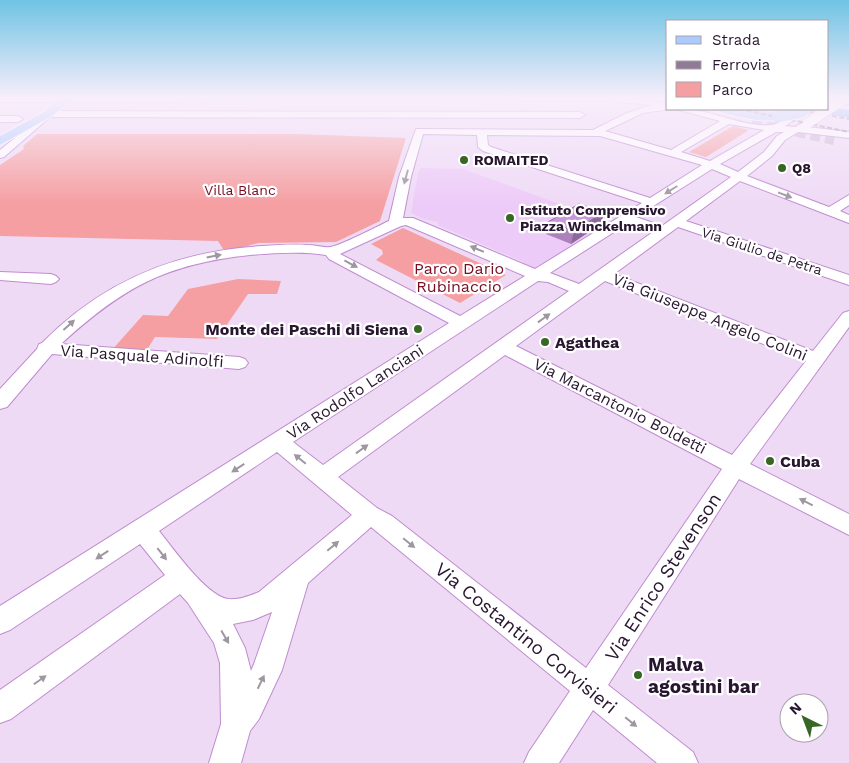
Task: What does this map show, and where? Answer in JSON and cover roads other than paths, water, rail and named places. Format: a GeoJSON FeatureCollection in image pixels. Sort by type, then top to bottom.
{"type":"FeatureCollection","features":[{"type":"Feature","properties":{"kind":"main road"},"geometry":{"type":"LineString","coordinates":[[0,141],[13,134]]}},
{"type":"Feature","properties":{"kind":"street"},"geometry":{"type":"LineString","coordinates":[[0,154],[26,134]]}},
{"type":"Feature","properties":{"kind":"street"},"geometry":{"type":"LineString","coordinates":[[395,224],[405,177],[418,134]]}},
{"type":"Feature","properties":{"kind":"street"},"geometry":{"type":"LineString","coordinates":[[482,134],[483,147],[487,149],[651,202]]}},
{"type":"Feature","properties":{"kind":"street"},"geometry":{"type":"LineString","coordinates":[[597,134],[712,164],[849,219]]}},
{"type":"Feature","properties":{"kind":"street"},"geometry":{"type":"LineString","coordinates":[[672,153],[705,134]]}},
{"type":"Feature","properties":{"kind":"street"},"geometry":{"type":"LineString","coordinates":[[712,164],[765,134]]}},
{"type":"Feature","properties":{"kind":"street"},"geometry":{"type":"LineString","coordinates":[[322,477],[739,176],[768,154],[776,142],[787,134]]}},
{"type":"Feature","properties":{"kind":"street"},"geometry":{"type":"LineString","coordinates":[[768,154],[779,151],[798,134]]}},
{"type":"Feature","properties":{"kind":"street"},"geometry":{"type":"LineString","coordinates":[[824,134],[830,138],[849,141]]}},
{"type":"Feature","properties":{"kind":"street"},"geometry":{"type":"LineString","coordinates":[[824,134],[830,138],[849,136]]}},
{"type":"Feature","properties":{"kind":"street"},"geometry":{"type":"LineString","coordinates":[[827,134],[830,138]]}},
{"type":"Feature","properties":{"kind":"street","name":"Via Rodolfo Lanciani"},"geometry":{"type":"LineString","coordinates":[[0,621],[460,323],[538,276],[712,164]]}},
{"type":"Feature","properties":{"kind":"street"},"geometry":{"type":"LineString","coordinates":[[831,212],[849,199]]}},
{"type":"Feature","properties":{"kind":"street"},"geometry":{"type":"LineString","coordinates":[[626,218],[662,231]]}},
{"type":"Feature","properties":{"kind":"street"},"geometry":{"type":"LineString","coordinates":[[0,402],[45,348],[75,320],[103,298],[138,279],[172,266],[212,256],[246,251],[332,252],[404,220],[538,276],[552,278],[581,291]]}},
{"type":"Feature","properties":{"kind":"street","name":"Via Giulio de Petra"},"geometry":{"type":"LineString","coordinates":[[675,222],[849,280]]}},
{"type":"Feature","properties":{"kind":"street"},"geometry":{"type":"LineString","coordinates":[[332,252],[334,256],[460,323]]}},
{"type":"Feature","properties":{"kind":"street","name":"Via Giuseppe Angelo Colini"},"geometry":{"type":"LineString","coordinates":[[603,275],[817,359]]}},
{"type":"Feature","properties":{"kind":"street"},"geometry":{"type":"LineString","coordinates":[[0,276],[51,279]]}},
{"type":"Feature","properties":{"kind":"street","name":"Via Enrico Stevenson"},"geometry":{"type":"LineString","coordinates":[[540,763],[736,466],[849,316]]}},
{"type":"Feature","properties":{"kind":"street","name":"Via Marcantonio Boldetti"},"geometry":{"type":"LineString","coordinates":[[504,347],[736,466]]}},
{"type":"Feature","properties":{"kind":"street","name":"Via Pasquale Adinolfi"},"geometry":{"type":"LineString","coordinates":[[45,348],[239,363]]}},
{"type":"Feature","properties":{"kind":"street","name":"Via Costantino Corvisieri"},"geometry":{"type":"LineString","coordinates":[[279,442],[370,515],[384,523],[682,763]]}},
{"type":"Feature","properties":{"kind":"street"},"geometry":{"type":"LineString","coordinates":[[736,466],[849,524]]}},
{"type":"Feature","properties":{"kind":"street"},"geometry":{"type":"LineString","coordinates":[[190,587],[220,610],[241,611],[259,606],[268,601],[370,515]]}},
{"type":"Feature","properties":{"kind":"street"},"geometry":{"type":"LineString","coordinates":[[143,529],[190,587],[223,633],[233,654],[236,670],[237,724]]}},
{"type":"Feature","properties":{"kind":"street"},"geometry":{"type":"LineString","coordinates":[[225,763],[237,724],[248,708],[267,670],[297,576]]}},
{"type":"Feature","properties":{"kind":"street"},"geometry":{"type":"LineString","coordinates":[[0,708],[190,587]]}},
{"type":"Feature","properties":{"kind":"tunnel"},"geometry":{"type":"LineString","coordinates":[[805,134],[834,140]]}},
{"type":"Feature","properties":{"kind":"place","name":"ROMAITED"},"geometry":{"type":"Point","coordinates":[464,160]}},
{"type":"Feature","properties":{"kind":"place","name":"Q8"},"geometry":{"type":"Point","coordinates":[782,168]}},
{"type":"Feature","properties":{"kind":"place","name":"Istituto Comprensivo Piazza Winckelmann"},"geometry":{"type":"Point","coordinates":[510,218]}},
{"type":"Feature","properties":{"kind":"place","name":"Monte dei Paschi di Siena"},"geometry":{"type":"Point","coordinates":[418,329]}},
{"type":"Feature","properties":{"kind":"place","name":"Agathea"},"geometry":{"type":"Point","coordinates":[545,342]}},
{"type":"Feature","properties":{"kind":"place","name":"Cuba"},"geometry":{"type":"Point","coordinates":[770,461]}},
{"type":"Feature","properties":{"kind":"place","name":"Malva agostini bar"},"geometry":{"type":"Point","coordinates":[638,675]}},
{"type":"Feature","properties":{"kind":"park label","name":"Villa Blanc"},"geometry":{"type":"Point","coordinates":[240,190]}},
{"type":"Feature","properties":{"kind":"park label","name":"Parco Dario Rubinaccio"},"geometry":{"type":"Point","coordinates":[459,277]}}]}
